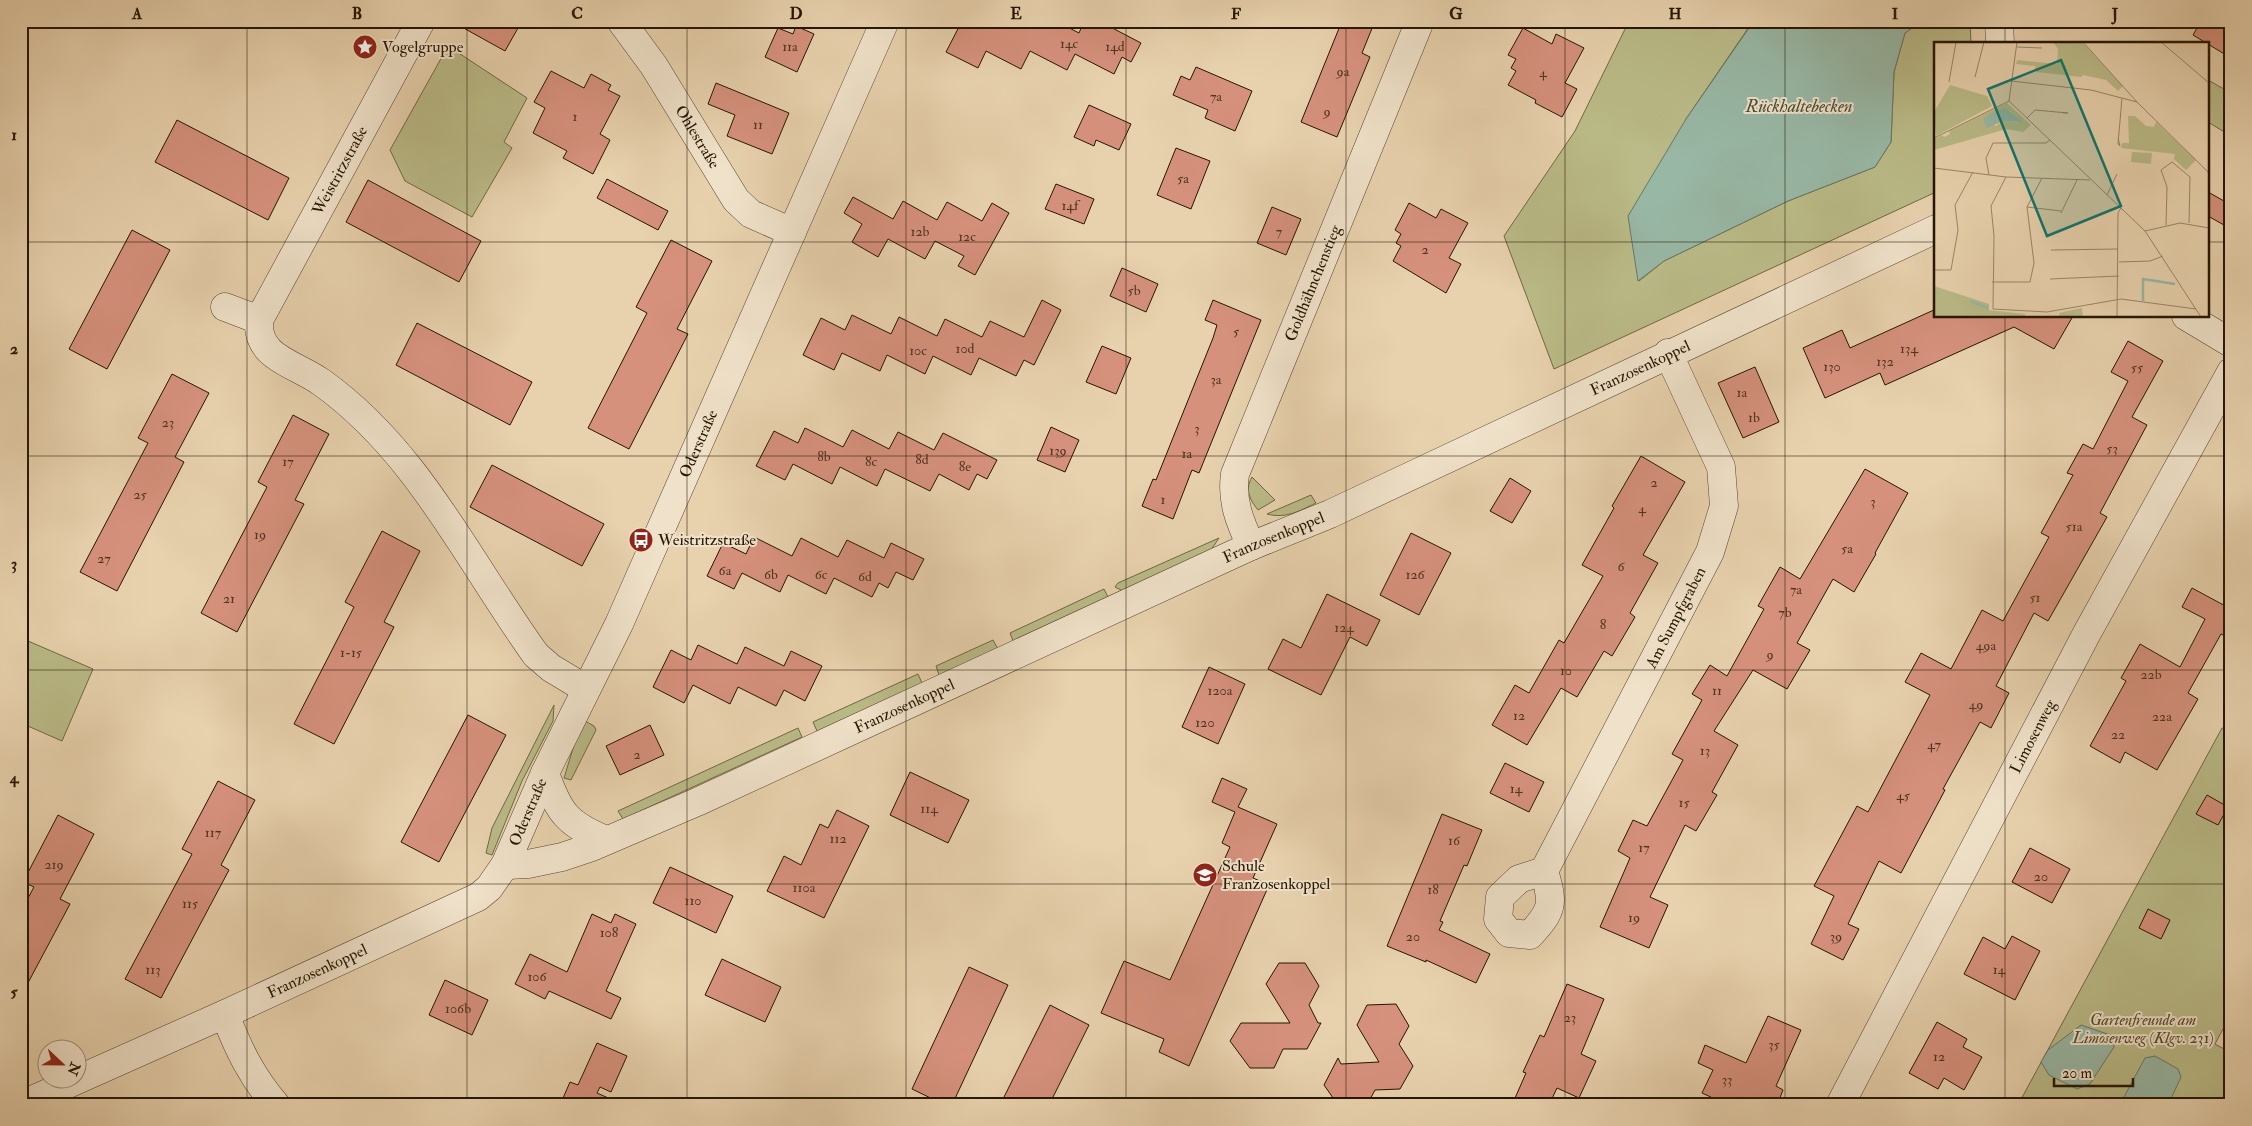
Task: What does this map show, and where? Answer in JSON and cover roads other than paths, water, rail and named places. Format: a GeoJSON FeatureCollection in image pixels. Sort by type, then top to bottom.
{"type":"FeatureCollection","features":[{"type":"Feature","properties":{"kind":"street","name":"Weistritzstraße"},"geometry":{"type":"LineString","coordinates":[[259,320],[421,21]]}},
{"type":"Feature","properties":{"kind":"street","name":"Ohlestraße"},"geometry":{"type":"LineString","coordinates":[[621,21],[654,66],[736,200],[751,214],[792,232]]}},
{"type":"Feature","properties":{"kind":"street","name":"Oderstraße"},"geometry":{"type":"LineString","coordinates":[[505,865],[545,773],[646,565],[885,21]]}},
{"type":"Feature","properties":{"kind":"street","name":"Goldhähnchenstieg"},"geometry":{"type":"LineString","coordinates":[[1251,546],[1236,508],[1232,491],[1235,474],[1420,21]]}},
{"type":"Feature","properties":{"kind":"street"},"geometry":{"type":"LineString","coordinates":[[1999,21],[2000,42]]}},
{"type":"Feature","properties":{"kind":"street","name":"Franzosenkoppel"},"geometry":{"type":"LineString","coordinates":[[21,1105],[225,1014],[478,897],[489,888],[505,865],[528,864],[562,857],[697,802],[1251,546],[1330,514],[1934,229]]}},
{"type":"Feature","properties":{"kind":"street"},"geometry":{"type":"LineString","coordinates":[[225,307],[259,320],[258,333],[263,346],[275,356],[315,378],[339,395],[386,443],[429,492],[536,655],[563,677],[586,689]]}},
{"type":"Feature","properties":{"kind":"street"},"geometry":{"type":"LineString","coordinates":[[2189,318],[2231,343]]}},
{"type":"Feature","properties":{"kind":"street","name":"Am Sumpfgraben"},"geometry":{"type":"LineString","coordinates":[[1544,871],[1710,552],[1724,506],[1720,467],[1668,353]]}},
{"type":"Feature","properties":{"kind":"street","name":"Limosenweg"},"geometry":{"type":"LineString","coordinates":[[1840,1105],[2087,633],[2231,372]]}},
{"type":"Feature","properties":{"kind":"street"},"geometry":{"type":"LineString","coordinates":[[545,773],[556,804],[563,813],[575,825],[606,840]]}},
{"type":"Feature","properties":{"kind":"street"},"geometry":{"type":"LineString","coordinates":[[225,1014],[240,1054],[252,1075],[276,1105]]}},
{"type":"Feature","properties":{"kind":"water","name":"Rückhaltebecken"},"geometry":{"type":"Polygon","coordinates":[[[1750,21],[1922,21],[1905,33],[1894,72],[1891,142],[1875,167],[1788,201],[1664,261],[1638,281],[1628,216],[1686,119],[1751,25],[1750,21]]]}},
{"type":"Feature","properties":{"kind":"water"},"geometry":{"type":"Polygon","coordinates":[[[2081,1025],[2113,1036],[2114,1047],[2090,1084],[2077,1089],[2049,1075],[2041,1062],[2048,1050],[2081,1025]]]}},
{"type":"Feature","properties":{"kind":"water"},"geometry":{"type":"Polygon","coordinates":[[[2155,1056],[2178,1069],[2181,1077],[2168,1105],[2133,1105],[2124,1097],[2145,1058],[2155,1056]]]}},
{"type":"Feature","properties":{"kind":"place","name":"Vogelgruppe"},"geometry":{"type":"Point","coordinates":[365,47]}},
{"type":"Feature","properties":{"kind":"place","name":"Weistritzstraße"},"geometry":{"type":"Point","coordinates":[641,540]}},
{"type":"Feature","properties":{"kind":"place","name":"Schule Franzosenkoppel"},"geometry":{"type":"Point","coordinates":[1205,875]}},
{"type":"Feature","properties":{"kind":"park label","name":"Gartenfreunde am Limosenweg (Klgv. 231)"},"geometry":{"type":"Point","coordinates":[2143,1029]}}]}
